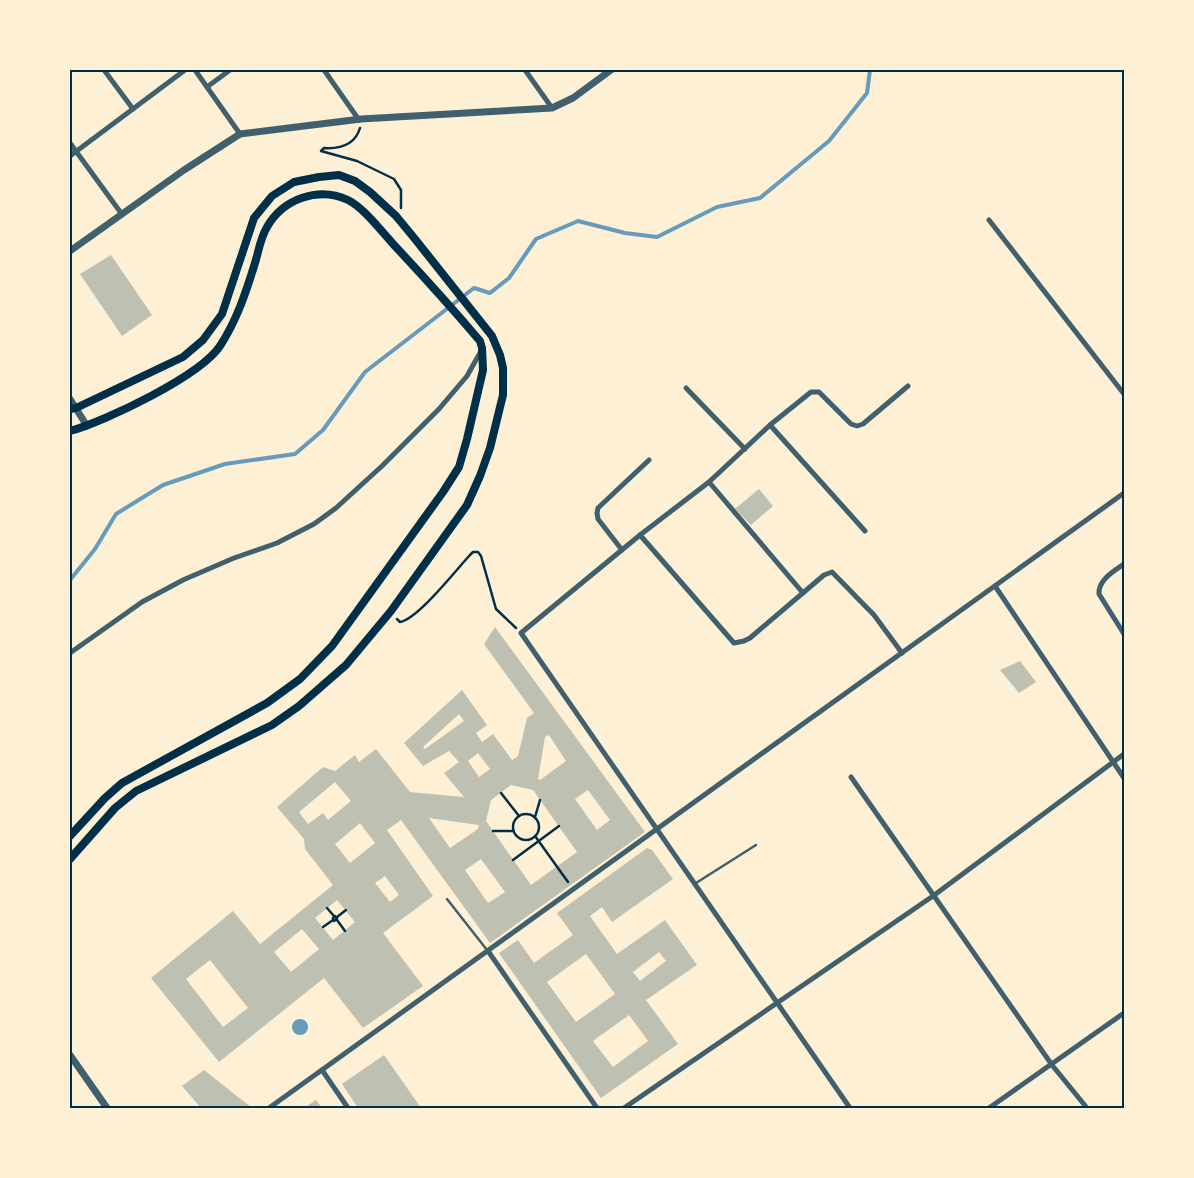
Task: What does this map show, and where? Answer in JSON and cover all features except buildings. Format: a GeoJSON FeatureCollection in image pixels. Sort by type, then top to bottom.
{"type":"FeatureCollection","features":[{"type":"Feature","properties":{"kind":"main road"},"geometry":{"type":"LineString","coordinates":[[70,859],[116,808],[136,791],[272,725],[299,706],[346,665],[391,611],[467,505],[490,448],[503,395],[502,368],[500,354],[492,336],[398,218],[355,180],[339,175],[319,176],[294,182],[272,196],[254,218],[222,314],[203,340],[183,357],[73,409]]}},
{"type":"Feature","properties":{"kind":"main road"},"geometry":{"type":"LineString","coordinates":[[70,431],[87,426],[177,382],[219,348],[241,309],[257,257],[260,240],[268,225],[279,210],[301,197],[323,193],[349,200],[369,217],[440,293],[481,345],[483,370],[468,439],[459,467],[332,646],[300,679],[267,703],[122,783],[105,798],[70,836]]}},
{"type":"Feature","properties":{"kind":"street"},"geometry":{"type":"LineString","coordinates":[[104,70],[133,109]]}},
{"type":"Feature","properties":{"kind":"street"},"geometry":{"type":"LineString","coordinates":[[70,156],[185,70]]}},
{"type":"Feature","properties":{"kind":"street"},"geometry":{"type":"LineString","coordinates":[[195,70],[240,134]]}},
{"type":"Feature","properties":{"kind":"street"},"geometry":{"type":"LineString","coordinates":[[207,87],[230,70]]}},
{"type":"Feature","properties":{"kind":"street"},"geometry":{"type":"LineString","coordinates":[[324,70],[360,120]]}},
{"type":"Feature","properties":{"kind":"street"},"geometry":{"type":"LineString","coordinates":[[525,70],[552,108]]}},
{"type":"Feature","properties":{"kind":"street"},"geometry":{"type":"LineString","coordinates":[[70,251],[121,213],[240,134],[360,120],[552,108],[573,98],[610,70]]}},
{"type":"Feature","properties":{"kind":"street"},"geometry":{"type":"LineString","coordinates":[[70,143],[121,213]]}},
{"type":"Feature","properties":{"kind":"street"},"geometry":{"type":"LineString","coordinates":[[989,220],[1124,394]]}},
{"type":"Feature","properties":{"kind":"street"},"geometry":{"type":"LineString","coordinates":[[70,653],[142,602],[183,580],[234,558],[278,543],[314,524],[336,508],[382,466],[438,409],[467,376],[481,345]]}},
{"type":"Feature","properties":{"kind":"street"},"geometry":{"type":"LineString","coordinates":[[467,376],[483,370]]}},
{"type":"Feature","properties":{"kind":"street"},"geometry":{"type":"LineString","coordinates":[[850,1108],[521,633],[640,535],[709,482],[770,425],[811,392],[819,392],[851,424],[857,426],[863,424],[908,386]]}},
{"type":"Feature","properties":{"kind":"street"},"geometry":{"type":"LineString","coordinates":[[686,388],[745,449]]}},
{"type":"Feature","properties":{"kind":"street"},"geometry":{"type":"LineString","coordinates":[[70,399],[73,409],[87,426]]}},
{"type":"Feature","properties":{"kind":"street"},"geometry":{"type":"LineString","coordinates":[[770,425],[865,531]]}},
{"type":"Feature","properties":{"kind":"street"},"geometry":{"type":"LineString","coordinates":[[622,550],[598,519],[598,508],[649,460]]}},
{"type":"Feature","properties":{"kind":"street"},"geometry":{"type":"LineString","coordinates":[[709,482],[803,593]]}},
{"type":"Feature","properties":{"kind":"street"},"geometry":{"type":"LineString","coordinates":[[270,1108],[1124,493]]}},
{"type":"Feature","properties":{"kind":"street"},"geometry":{"type":"LineString","coordinates":[[640,535],[734,643],[750,638],[824,575],[832,572],[874,615],[902,653]]}},
{"type":"Feature","properties":{"kind":"street"},"geometry":{"type":"LineString","coordinates":[[1124,564],[1102,581],[1098,588],[1099,594],[1124,634]]}},
{"type":"Feature","properties":{"kind":"street"},"geometry":{"type":"LineString","coordinates":[[995,586],[1124,778]]}},
{"type":"Feature","properties":{"kind":"street"},"geometry":{"type":"LineString","coordinates":[[624,1108],[933,896],[1124,754]]}},
{"type":"Feature","properties":{"kind":"street"},"geometry":{"type":"LineString","coordinates":[[850,777],[1052,1065],[1087,1108]]}},
{"type":"Feature","properties":{"kind":"street"},"geometry":{"type":"LineString","coordinates":[[488,951],[597,1108]]}},
{"type":"Feature","properties":{"kind":"street"},"geometry":{"type":"LineString","coordinates":[[989,1108],[1124,1013]]}},
{"type":"Feature","properties":{"kind":"street"},"geometry":{"type":"LineString","coordinates":[[70,1055],[107,1108]]}},
{"type":"Feature","properties":{"kind":"street"},"geometry":{"type":"LineString","coordinates":[[322,1070],[348,1108]]}},
{"type":"Feature","properties":{"kind":"lane"},"geometry":{"type":"LineString","coordinates":[[694,884],[756,845]]}},
{"type":"Feature","properties":{"kind":"lane"},"geometry":{"type":"LineString","coordinates":[[447,899],[488,951]]}},
{"type":"Feature","properties":{"kind":"path"},"geometry":{"type":"LineString","coordinates":[[360,120],[360,131],[352,142],[337,148],[324,148],[322,151],[357,161],[394,179],[402,190],[402,206],[398,218]]}},
{"type":"Feature","properties":{"kind":"path"},"geometry":{"type":"LineString","coordinates":[[391,611],[400,622],[405,621],[422,608],[470,554],[478,552],[481,556],[496,609],[521,633]]}},
{"type":"Feature","properties":{"kind":"path"},"geometry":{"type":"LineString","coordinates":[[501,793],[519,816]]}},
{"type":"Feature","properties":{"kind":"path"},"geometry":{"type":"LineString","coordinates":[[535,817],[527,814],[519,816],[514,822],[514,831],[519,838],[527,840],[535,836],[539,829],[535,817],[540,800]]}},
{"type":"Feature","properties":{"kind":"path"},"geometry":{"type":"LineString","coordinates":[[513,860],[559,826]]}},
{"type":"Feature","properties":{"kind":"path"},"geometry":{"type":"LineString","coordinates":[[493,831],[514,831]]}},
{"type":"Feature","properties":{"kind":"path"},"geometry":{"type":"LineString","coordinates":[[535,836],[573,890]]}},
{"type":"Feature","properties":{"kind":"path"},"geometry":{"type":"LineString","coordinates":[[327,908],[345,930]]}},
{"type":"Feature","properties":{"kind":"path"},"geometry":{"type":"LineString","coordinates":[[323,928],[346,910]]}},
{"type":"Feature","properties":{"kind":"water"},"geometry":{"type":"Polygon","coordinates":[[[300,1019],[306,1021],[308,1027],[306,1033],[300,1035],[294,1033],[292,1027],[294,1021],[300,1019]]]}},
{"type":"Feature","properties":{"kind":"waterway"},"geometry":{"type":"LineString","coordinates":[[70,580],[95,549],[116,514],[163,485],[225,464],[295,454],[323,430],[365,372],[474,288],[490,293],[509,278],[536,239],[578,221],[625,233],[657,237],[717,207],[760,198],[829,141],[867,93],[870,70]]}}]}
